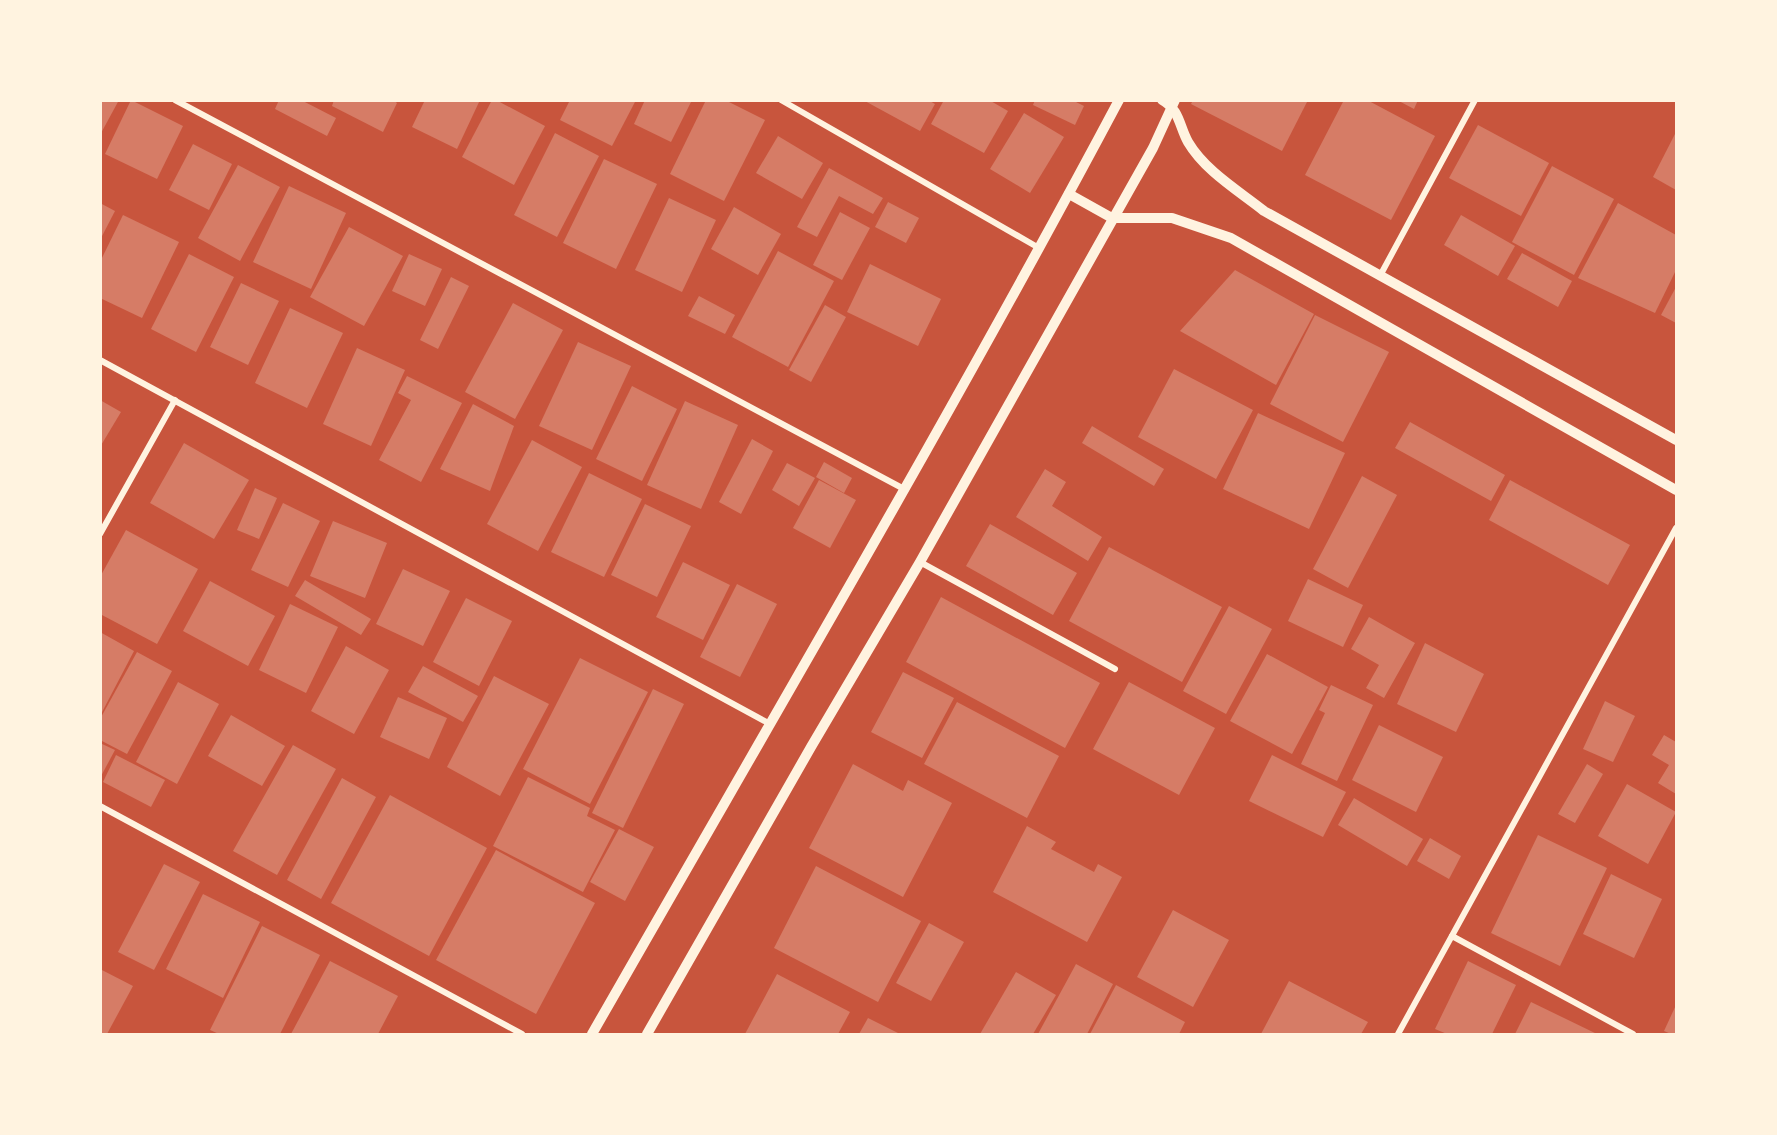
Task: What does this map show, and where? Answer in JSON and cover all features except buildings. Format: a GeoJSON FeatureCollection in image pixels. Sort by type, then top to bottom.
{"type":"FeatureCollection","features":[{"type":"Feature","properties":{"kind":"street"},"geometry":{"type":"LineString","coordinates":[[175,100],[904,489]]}},
{"type":"Feature","properties":{"kind":"street"},"geometry":{"type":"LineString","coordinates":[[781,100],[1039,248]]}},
{"type":"Feature","properties":{"kind":"street"},"geometry":{"type":"LineString","coordinates":[[592,1035],[904,489],[1119,100]]}},
{"type":"Feature","properties":{"kind":"street"},"geometry":{"type":"LineString","coordinates":[[1162,100],[1174,103]]}},
{"type":"Feature","properties":{"kind":"street"},"geometry":{"type":"LineString","coordinates":[[1381,274],[1475,100]]}},
{"type":"Feature","properties":{"kind":"street"},"geometry":{"type":"LineString","coordinates":[[647,1035],[811,747],[920,562],[1153,148],[1174,103]]}},
{"type":"Feature","properties":{"kind":"street"},"geometry":{"type":"LineString","coordinates":[[1174,103],[1189,143],[1212,171],[1264,211],[1677,440]]}},
{"type":"Feature","properties":{"kind":"street"},"geometry":{"type":"LineString","coordinates":[[1069,194],[1112,218],[1172,218],[1231,238],[1677,489]]}},
{"type":"Feature","properties":{"kind":"street"},"geometry":{"type":"LineString","coordinates":[[100,360],[770,724]]}},
{"type":"Feature","properties":{"kind":"street"},"geometry":{"type":"LineString","coordinates":[[100,534],[175,400]]}},
{"type":"Feature","properties":{"kind":"street"},"geometry":{"type":"LineString","coordinates":[[1398,1035],[1677,528]]}},
{"type":"Feature","properties":{"kind":"street"},"geometry":{"type":"LineString","coordinates":[[920,562],[1114,669]]}},
{"type":"Feature","properties":{"kind":"street"},"geometry":{"type":"LineString","coordinates":[[100,806],[522,1035]]}},
{"type":"Feature","properties":{"kind":"street"},"geometry":{"type":"LineString","coordinates":[[1452,936],[1633,1035]]}}]}
